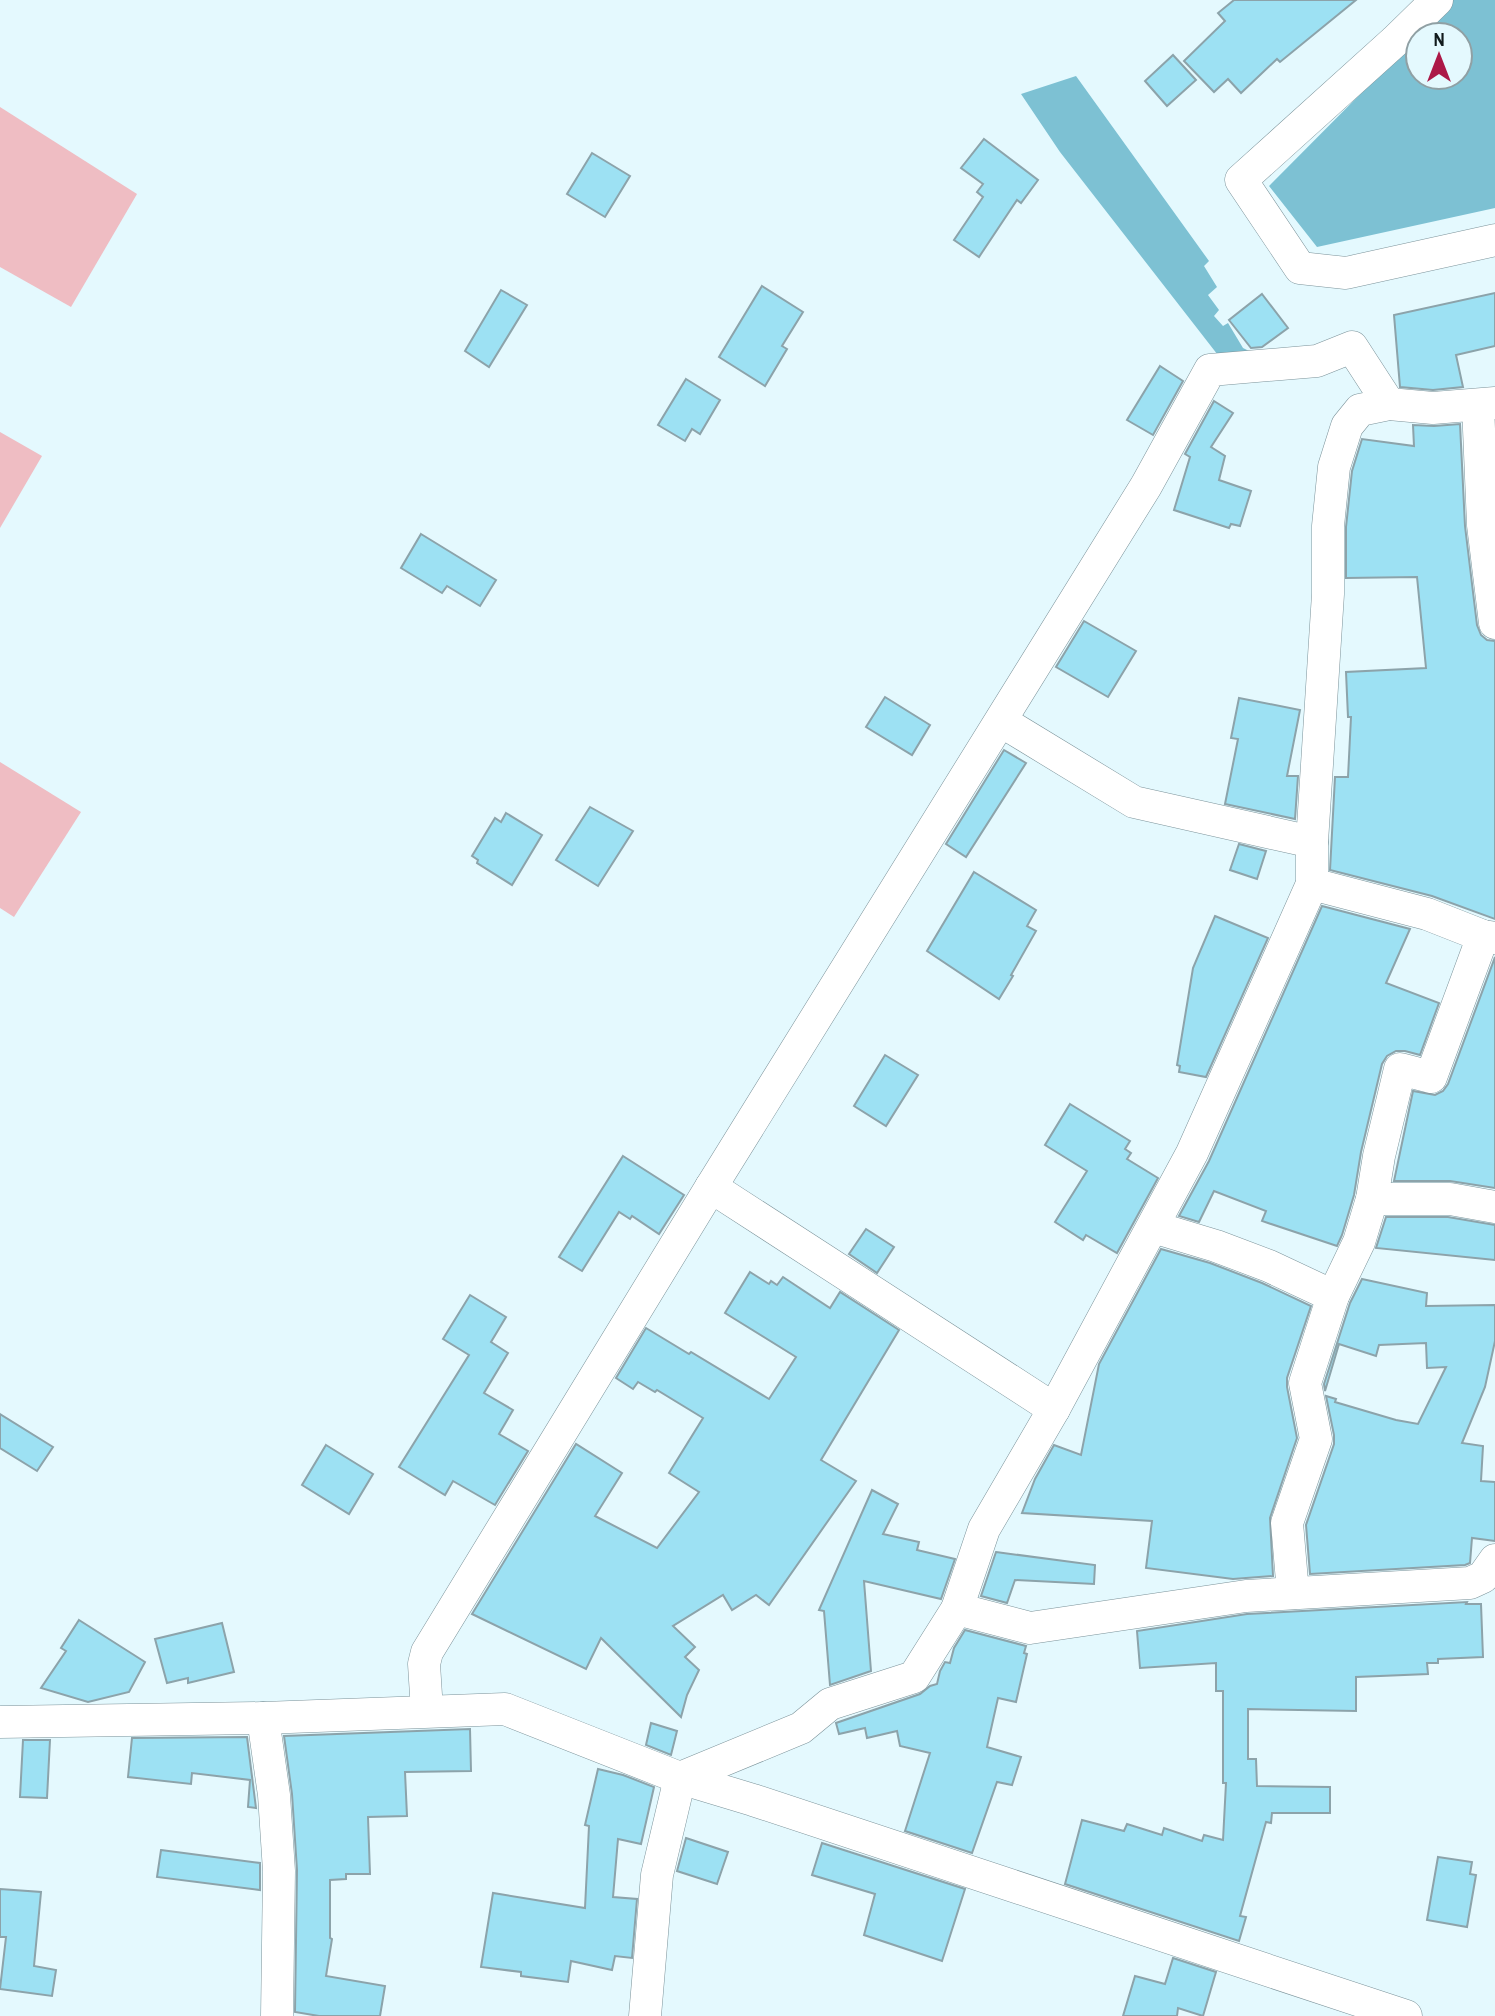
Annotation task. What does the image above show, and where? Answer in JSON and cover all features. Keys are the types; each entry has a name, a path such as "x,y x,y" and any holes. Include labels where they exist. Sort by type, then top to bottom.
{"street":[{"path":"1437,0 1241,180 1300,268 1346,273 1495,240"},
{"path":"427,1711 424,1664 427,1651 1146,486 1210,370 1317,361 1352,347 1389,404"},
{"path":"680,1778 801,1728 830,1704 914,1677 957,1609 984,1530 1054,1409 1192,1153 1312,884 1312,842 1328,594 1328,526 1334,467 1347,426 1360,410 1389,404 1433,408 1487,404 1483,525 1495,623"},
{"path":"1001,721 1134,802 1312,842"},
{"path":"1293,1593 1287,1523 1316,1439 1306,1383 1333,1296 1359,1242 1372,1199 1379,1156 1400,1069 1431,1077 1489,937 1427,914 1312,884"},
{"path":"711,1187 1054,1409"},
{"path":"1372,1199 1450,1199 1495,1207"},
{"path":"1153,1227 1269,1266 1333,1296"},
{"path":"957,1609 1030,1628 1246,1596 1470,1583 1483,1577 1495,1560"},
{"path":"0,1721 263,1718 505,1709 680,1778 1406,2016"},
{"path":"263,1718 274,1795 279,1871 277,2016"},
{"path":"645,2016 657,1875 680,1778"}],"shaded area":[{"path":"0,107 137,194 71,307 0,267"},
{"path":"0,432 42,456 0,528"},
{"path":"0,762 81,812 14,917 0,908"}],"water":[{"path":"1450,0 1495,0 1495,208 1317,247 1269,186 1404,50 1404,91 1474,91 1474,21 1431,21"},
{"path":"1076,76 1209,261 1204,266 1217,287 1208,295 1219,310 1214,316 1223,326 1228,323 1243,348 1251,352 1221,359 1060,152 1021,94"}],"building":[{"path":"1234,0 1356,0 1280,62 1277,59 1241,93 1228,79 1214,92 1184,61 1225,21 1218,13"},
{"path":"1173,55 1196,80 1167,106 1145,81"},
{"path":"984,139 1038,180 1021,203 1017,200 979,257 954,240 983,197 977,192 983,184 961,168"},
{"path":"592,153 630,176 605,217 567,194"},
{"path":"762,286 803,312 782,346 787,349 765,386 719,357"},
{"path":"501,290 527,305 489,367 465,351"},
{"path":"1495,293 1495,346 1456,355 1463,387 1433,390 1400,387 1394,315"},
{"path":"1262,294 1288,328 1262,347 1251,348 1229,320"},
{"path":"1160,366 1183,381 1153,435 1127,420"},
{"path":"686,379 720,400 700,434 692,429 685,441 658,425"},
{"path":"1214,401 1233,413 1211,447 1225,456 1219,480 1251,491 1240,526 1231,524 1229,528 1174,510 1190,457 1185,454"},
{"path":"1460,424 1465,526 1477,625 1481,635 1487,640 1495,641 1495,919 1432,896 1330,870 1335,777 1348,777 1351,717 1348,717 1346,672 1426,668 1417,577 1346,578 1346,527 1352,471 1362,439 1414,446 1413,425"},
{"path":"421,534 496,580 480,606 447,586 442,593 401,568"},
{"path":"1084,621 1136,651 1108,697 1056,667"},
{"path":"885,697 930,725 912,755 866,727"},
{"path":"1239,698 1300,710 1287,776 1298,776 1295,819 1225,804 1238,739 1231,738"},
{"path":"1004,750 1026,763 966,857 946,844"},
{"path":"590,807 633,831 598,886 556,860"},
{"path":"506,813 542,835 512,885 477,863 478,860 472,856 495,818 501,822"},
{"path":"1239,844 1266,851 1257,879 1230,870"},
{"path":"974,872 1036,910 1027,926 1036,931 999,999 927,951"},
{"path":"1322,906 1410,929 1386,983 1439,1003 1420,1055 1396,1051 1387,1056 1382,1064 1361,1152 1354,1195 1337,1246 1262,1221 1266,1211 1214,1191 1199,1222 1179,1216 1209,1161"},
{"path":"1215,916 1268,938 1206,1077 1179,1072 1180,1066 1177,1065 1193,968"},
{"path":"1495,957 1495,1188 1450,1181 1394,1181 1413,1091 1435,1095 1443,1091 1448,1084"},
{"path":"885,1055 918,1075 886,1126 854,1106"},
{"path":"1070,1104 1130,1141 1125,1149 1131,1153 1127,1159 1158,1178 1117,1253 1086,1235 1083,1240 1055,1222 1087,1171 1045,1145"},
{"path":"623,1156 684,1195 659,1234 632,1216 630,1219 619,1212 582,1271 559,1257"},
{"path":"1386,1217 1448,1217 1495,1225 1495,1260 1376,1248"},
{"path":"866,1229 894,1247 877,1273 849,1254"},
{"path":"1161,1249 1210,1263 1311,1306 1287,1378 1297,1438 1270,1518 1273,1576 1233,1579 1146,1568 1152,1521 1022,1513 1035,1479 1054,1445 1081,1455 1099,1364"},
{"path":"750,1272 769,1284 771,1281 777,1285 783,1277 830,1308 840,1292 899,1330 821,1460 856,1481 769,1605 756,1595 732,1610 723,1595 673,1626 695,1647 685,1657 699,1670 687,1695 681,1717 601,1638 586,1669 472,1614 576,1444 622,1473 595,1516 657,1548 699,1492 669,1473 703,1418 657,1390 655,1392 638,1382 633,1389 616,1378 646,1328 769,1399 796,1357 725,1313"},
{"path":"1362,1279 1427,1293 1426,1306 1495,1305 1495,1341 1485,1387 1462,1443 1483,1446 1481,1481 1495,1482 1495,1541 1472,1538 1470,1563 1465,1565 1310,1574 1306,1525 1334,1444 1326,1396 1336,1399 1335,1402 1418,1424 1446,1367 1427,1368 1426,1343 1379,1345 1376,1356 1339,1344 1325,1391 1324,1384 1350,1303"},
{"path":"470,1295 506,1317 491,1342 508,1353 484,1393 513,1410 499,1434 528,1451 495,1505 453,1481 445,1495 399,1467 469,1355 443,1339"},
{"path":"0,1414 53,1447 37,1471 0,1448"},
{"path":"326,1445 373,1474 349,1514 302,1485"},
{"path":"872,1490 898,1504 883,1534 919,1542 917,1550 955,1559 941,1599 864,1581 871,1671 830,1685 824,1611 819,1610"},
{"path":"996,1552 1095,1565 1094,1584 1015,1580 1007,1603 981,1596"},
{"path":"1467,1602 1466,1604 1481,1604 1483,1657 1438,1659 1438,1663 1427,1663 1428,1674 1356,1677 1356,1711 1248,1709 1248,1759 1256,1759 1257,1786 1330,1787 1330,1813 1272,1813 1271,1823 1266,1822 1240,1916 1246,1917 1239,1941 1065,1884 1082,1820 1124,1831 1127,1824 1162,1835 1164,1828 1202,1841 1204,1835 1223,1840 1226,1783 1223,1783 1223,1691 1216,1691 1216,1663 1140,1668 1137,1631 1247,1614"},
{"path":"79,1620 145,1662 129,1692 88,1702 41,1688 66,1651 61,1648"},
{"path":"222,1623 234,1672 188,1683 188,1678 167,1683 155,1639"},
{"path":"965,1630 1026,1646 1024,1653 1027,1654 1016,1702 998,1698 987,1747 1021,1757 1012,1785 997,1782 972,1853 905,1831 930,1753 900,1746 897,1731 867,1738 865,1728 839,1734 836,1723 920,1694 937,1684 940,1671 945,1662 950,1663 954,1648"},
{"path":"651,1723 677,1731 671,1755 646,1745"},
{"path":"470,1729 471,1771 405,1772 407,1816 368,1817 370,1874 346,1874 346,1879 330,1880 332,1939 326,1976 385,1986 380,2016 319,2016 295,2012 297,1870 292,1794 284,1736"},
{"path":"247,1737 256,1808 248,1807 250,1780 192,1773 191,1784 128,1777 132,1738"},
{"path":"23,1740 50,1740 47,1798 20,1797"},
{"path":"598,1769 654,1787 641,1844 618,1839 613,1897 637,1899 632,1958 615,1956 612,1970 571,1961 568,1982 481,1967 493,1893 585,1908 589,1826 585,1825"},
{"path":"686,1838 728,1852 717,1884 677,1871"},
{"path":"822,1843 965,1889 942,1961 864,1935 875,1894 812,1875"},
{"path":"161,1850 260,1863 260,1890 157,1877"},
{"path":"1438,1857 1472,1862 1470,1874 1476,1875 1467,1927 1427,1920"},
{"path":"0,1889 41,1892 34,1966 56,1970 52,1996 0,1989 6,1937 0,1937"},
{"path":"1173,1958 1216,1972 1203,2016 1178,2008 1177,2016 1123,2016 1135,1976 1165,1984"}]}
